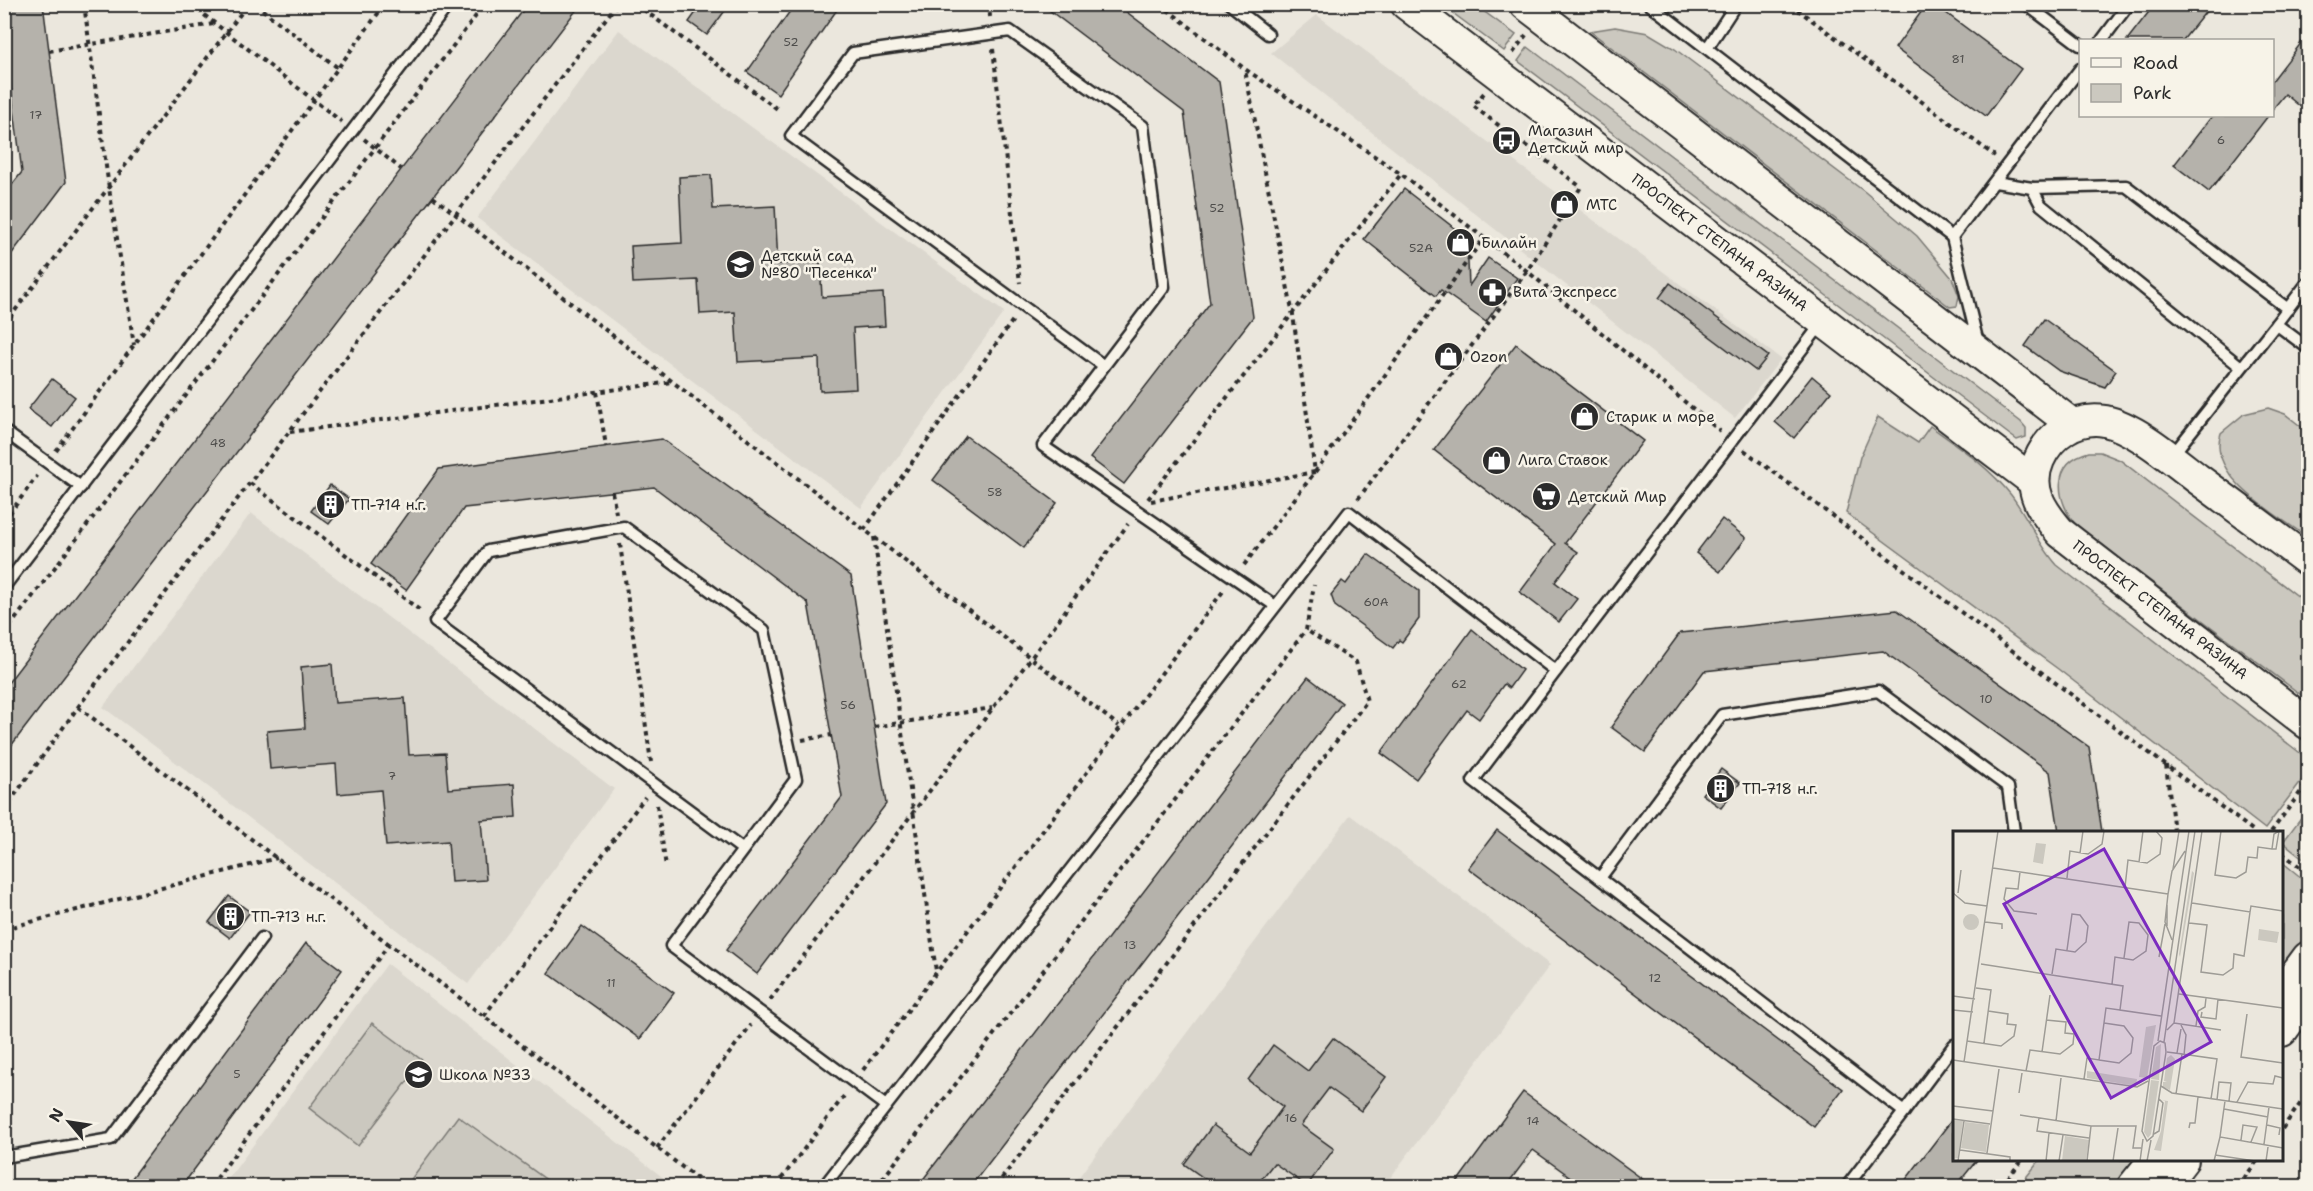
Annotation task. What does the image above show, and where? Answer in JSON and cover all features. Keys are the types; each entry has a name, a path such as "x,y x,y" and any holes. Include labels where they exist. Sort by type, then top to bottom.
{"main road":[{"name":"ПРОСПЕКТ СТЕПАНА РАЗИНА","path":"1407,4 2033,481 2040,509 2061,533 2308,724"},
{"path":"1525,4 2072,424"},
{"path":"2033,481 2039,459 2056,435 2072,424 2087,419 2106,421 2125,428 2170,458 2308,561"},
{"path":"2283,991 2308,957"},
{"path":"2283,1030 2308,995"},
{"path":"2133,1186 2153,1161"},
{"path":"2163,1186 2182,1161"}],"lane":[{"path":"4,587 449,4"},
{"path":"1230,4 1268,34"},
{"path":"1649,4 1708,47 1952,237 1981,355"},
{"path":"1708,47 1736,4"},
{"path":"2026,4 2079,44"},
{"path":"2103,39 2129,4"},
{"path":"1104,366 791,136 853,53 1010,31 1143,126 1164,287 1104,366 1043,446 1274,605"},
{"path":"1952,237 2079,70"},
{"path":"1995,182 2032,188 2126,186 2288,309"},
{"path":"2032,188 2041,205 2241,367"},
{"path":"2170,458 2308,282"},
{"path":"1823,323 1731,440 1473,781 1904,1112"},
{"path":"2276,324 2308,348"},
{"path":"4,431 81,488"},
{"path":"824,1186 1274,605 1349,512 1556,671"},
{"path":"742,849 435,622 488,551 624,527 764,630 795,779 671,945 886,1106"},
{"path":"1600,878 1722,715 1878,691 2008,787 2014,831"},
{"path":"4,1157 111,1139 262,938"},
{"path":"1847,1186 1953,1047"}],"path":[{"path":"84,4 109,188 134,345"},
{"path":"190,4 401,169"},
{"path":"4,325 248,4"},
{"path":"255,4 338,68"},
{"path":"4,521 385,4"},
{"path":"4,634 484,4"},
{"path":"4,810 78,707 617,4"},
{"path":"636,4 780,111"},
{"path":"1160,4 1245,69 1401,174 1527,271 1731,440 2253,831"},
{"path":"1790,4 2008,165"},
{"path":"49,51 215,24"},
{"path":"1245,69 1293,315 1315,472"},
{"path":"1349,512 1527,271 1581,187 1473,106"},
{"path":"657,1148 1031,658 1138,512 1401,174"},
{"path":"433,197 1119,726"},
{"path":"776,1186 1119,726 1315,472 1484,238"},
{"path":"289,433 672,382"},
{"path":"597,392 606,447"},
{"path":"1146,502 1315,472"},
{"path":"250,483 421,610"},
{"path":"612,492 666,867"},
{"path":"874,537 937,972"},
{"path":"877,1186 1306,630 1314,583"},
{"path":"996,1186 1367,701 1356,662 1306,630"},
{"path":"78,707 707,1186"},
{"path":"874,727 993,708"},
{"path":"800,741 831,735"},
{"path":"2166,764 2174,831"},
{"path":"2272,831 2308,782"},
{"path":"484,1016 654,784"},
{"path":"2283,854 2308,873"},
{"path":"4,929 277,858"},
{"path":"211,1186 389,944"},
{"path":"2283,1128 2308,1093"},
{"path":"2002,1186 2021,1161"},
{"path":"2238,1186 2257,1161"}],"shaded area":[{"path":"1317,15 1781,359 1735,418 1271,53"},
{"name":"Детский сад №80 \"Песенка\"","path":"619,30 1004,312 861,508 477,218"},
{"path":"251,513 614,789 468,984 103,707"},
{"path":"1350,815 1550,965 1384,1186 1072,1186"},
{"name":"Школа №33","path":"387,964 674,1186 223,1186"}],"green space":[{"path":"1442,5 1475,5 1516,35 1504,51"},
{"path":"1615,27 1648,33 1675,49 1865,192 1917,236 1952,278 1959,296 1957,306 1950,307 1590,31"},
{"path":"1528,47 2021,422 2026,428 2026,437 2017,440 2010,435 1518,61"},
{"path":"2268,408 2285,414 2308,432 2308,538 2263,506 2234,479 2224,465 2219,449 2221,433 2244,414"},
{"path":"1878,417 1918,443 1930,426 1973,458 2011,495 2057,565 2308,759 2308,772 2265,829 2058,669 1846,513 1860,457"},
{"path":"2089,452 2100,452 2120,460 2308,604 2308,700 2076,525 2064,505 2060,483 2062,473 2068,464 2076,457"},
{"path":"2308,808 2308,862 2283,842"},
{"path":"2283,863 2308,883 2308,933 2283,967"},
{"path":"372,1023 423,1061 358,1146 309,1108"},
{"path":"458,1116 555,1186 406,1186"},
{"path":"2039,1161 2134,1161 2114,1186 2019,1186"}],"building":[{"path":"4,4 43,4 66,182 4,264 4,195 22,172 4,32"},
{"path":"528,4 581,4 4,755 4,688"},
{"path":"702,4 730,4 707,35 689,22"},
{"path":"795,4 841,4 778,94 747,72"},
{"path":"1041,4 1116,4 1219,82 1253,317 1124,484 1090,458 1210,303 1184,112"},
{"path":"1927,4 1934,4 2021,69 1986,116 1895,48"},
{"path":"2155,4 2212,4 2184,39 2128,39"},
{"path":"2308,34 2308,113 2285,94 2274,108 2274,78"},
{"path":"2211,117 2267,117 2209,192 2174,165"},
{"path":"711,175 713,209 775,206 778,264 820,262 822,297 883,293 885,326 853,328 856,389 820,391 819,358 738,362 735,312 700,314 698,280 633,283 631,246 682,243 679,177"},
{"path":"1404,189 1467,238 1469,286 1488,258 1517,278 1486,322 1441,290 1436,296 1364,239"},
{"path":"1670,283 1768,356 1756,371 1659,298"},
{"path":"2044,319 2116,371 2105,387 2059,371 2025,346"},
{"name":"Детский Мир","path":"1516,344 1643,441 1565,543 1578,552 1555,582 1577,599 1559,622 1520,592 1556,544 1434,450"},
{"path":"1812,376 1831,392 1794,438 1775,422"},
{"path":"52,379 75,397 52,427 28,409"},
{"path":"966,436 1057,503 1024,548 933,480"},
{"path":"662,439 851,576 886,804 757,974 726,950 842,797 808,603 654,487 464,508 406,590 371,564 439,469"},
{"name":"ТП-714 н.г.","path":"330,485 349,499 329,524 311,511"},
{"path":"1722,519 1746,538 1720,572 1696,553"},
{"path":"1368,554 1419,591 1419,619 1402,642 1399,640 1393,648 1335,606 1331,595 1342,581 1346,584"},
{"path":"1897,610 2089,747 2102,831 2059,831 2050,772 1883,651 1704,671 1645,752 1611,727 1680,633"},
{"path":"1472,629 1522,670 1509,688 1504,684 1479,719 1467,710 1416,779 1381,753"},
{"path":"332,664 335,703 405,698 409,755 445,753 448,789 514,784 516,817 481,820 486,880 451,882 448,841 386,846 381,790 338,794 336,764 270,769 267,731 305,728 301,667"},
{"path":"1308,677 1342,703 971,1186 918,1186"},
{"name":"ТП-718 н.г.","path":"1721,769 1740,783 1721,808 1702,794"},
{"path":"1497,830 1843,1089 1814,1127 1468,868"},
{"name":"ТП-713 н.г.","path":"229,896 250,912 230,938 209,922"},
{"path":"582,926 674,993 640,1039 548,973"},
{"path":"306,943 342,970 182,1186 126,1186"},
{"path":"1333,1038 1386,1077 1361,1111 1329,1088 1301,1125 1334,1149 1307,1186 1274,1163 1256,1186 1215,1186 1184,1164 1213,1125 1250,1152 1283,1107 1248,1080 1273,1045 1308,1071"},
{"path":"1523,1092 1652,1186 1583,1186 1533,1150 1506,1186 1454,1186"},
{"path":"1953,1118 1953,1161 1976,1161 1956,1186 1901,1186"}],"place":[{"name":"Магазин Детский мир","path":"1507,140"},
{"name":"МТС","path":"1565,205"},
{"name":"Билайн","path":"1460,243"},
{"name":"Детский сад №80 \"Песенка\"","path":"740,265"},
{"name":"Вита Экспресс","path":"1492,292"},
{"name":"Ozon","path":"1449,357"},
{"name":"Старик и море","path":"1585,417"},
{"name":"Лига Ставок","path":"1497,460"},
{"name":"Детский Мир","path":"1547,497"},
{"name":"ТП-714 н.г.","path":"330,505"},
{"name":"ТП-718 н.г.","path":"1721,789"},
{"name":"ТП-713 н.г.","path":"230,917"},
{"name":"Школа №33","path":"418,1075"}]}
